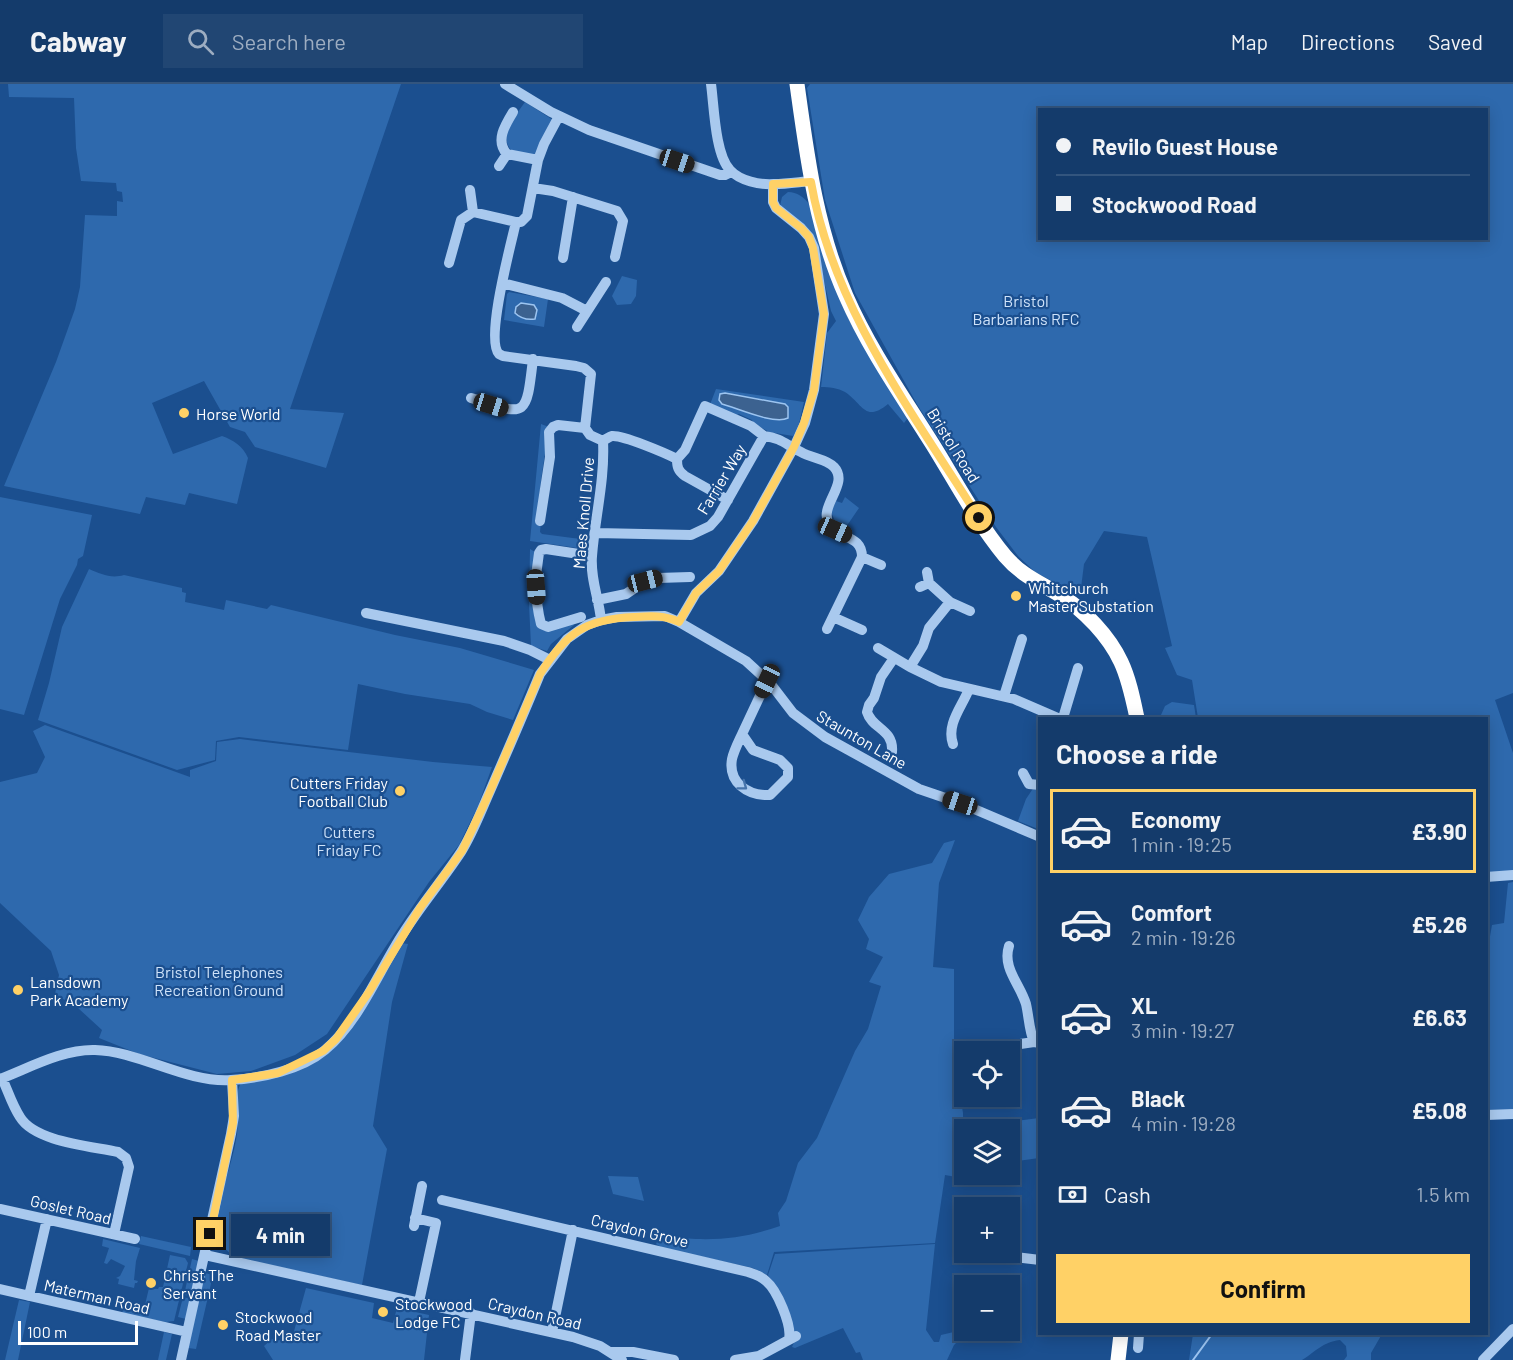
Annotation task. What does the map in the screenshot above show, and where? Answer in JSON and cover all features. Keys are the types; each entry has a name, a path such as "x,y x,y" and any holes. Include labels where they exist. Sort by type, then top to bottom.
{"highway":[{"name":"Bristol Road","path":"797,84 811,182 831,257 846,296 871,345 992,538 1012,564 1031,580 1060,595 1085,615 1116,653 1127,677 1137,717"},
{"path":"1118,1360 1121,1335"}],"street":[{"path":"505,84 559,116 608,138 720,175 731,172"},
{"path":"711,84 720,148 731,172 741,178 773,184 811,182"},
{"path":"513,112 502,132 502,147 507,154 538,160"},
{"path":"449,263 460,220 473,212 516,222 521,222 527,216 538,160 559,116"},
{"path":"500,166 507,154"},
{"path":"679,622 696,593 719,571 753,521 794,447 812,400 818,371 824,314 813,248 809,237 801,228 776,208 773,202 773,184"},
{"path":"533,188 573,197 617,211 621,215 622,227 615,257"},
{"path":"470,190 473,212"},
{"path":"563,258 573,197"},
{"path":"516,222 497,312 496,351 503,356 584,368 592,376 585,428 558,425 549,432 550,457 540,521"},
{"path":"577,327 606,282"},
{"path":"502,283 562,298 586,311"},
{"path":"471,398 512,411 520,409 528,399 533,359"},
{"path":"677,459 685,450 707,402 751,426 764,436"},
{"name":"Maes Knoll Drive","path":"585,428 590,435 603,441 603,470 592,556 592,583 601,620"},
{"path":"603,441 611,436 623,438 677,459"},
{"name":"Farrier Way","path":"596,533 691,535 710,526 728,500 764,436 778,438 800,452 829,463 835,468 838,482 827,511 827,519 829,525 835,530 855,540 860,547 862,557"},
{"path":"677,459 680,472 728,500"},
{"path":"581,617 548,627 542,624 538,613 536,587 539,553 546,549 592,556"},
{"path":"827,629 862,557 881,565"},
{"path":"597,600 626,594 645,581 690,577"},
{"path":"925,580 950,602 970,611"},
{"path":"910,667 923,646 929,628 950,602"},
{"path":"366,613 504,641 550,660"},
{"name":"Staunton Lane","path":"1,1079 82,1050 112,1052 214,1080 232,1080 278,1073 323,1051 336,1039 369,992 420,908 462,851 540,674 561,645 573,634 601,620 664,616 679,622 746,661 803,722 844,747 919,789 960,803 1038,836"},
{"path":"833,617 862,630"},
{"path":"1009,697 1022,639"},
{"path":"878,648 941,682 1009,697 1031,712 1054,717"},
{"path":"857,714 867,708 874,698 881,677 894,658"},
{"path":"1063,717 1075,669"},
{"path":"742,734 753,750 780,760 788,768 788,777 770,795 760,795 743,788 733,777 732,760 742,734 767,681"},
{"path":"949,738 969,689"},
{"path":"867,708 867,715 870,719 896,745"},
{"path":"1023,773 1031,786"},
{"path":"1488,877 1513,875"},
{"path":"1009,946 1003,959 1026,1004 1037,1042 1020,1044"},
{"path":"1,1079 20,1118 37,1132 118,1152 126,1158 129,1167 114,1234"},
{"path":"181,1360 233,1123 232,1080"},
{"path":"1488,1115 1513,1114"},
{"path":"419,1302 436,1223 415,1222 422,1186"},
{"name":"Craydon Grove","path":"442,1200 758,1276 767,1281 775,1292 792,1338 758,1358"},
{"name":"Goslet Road","path":"0,1209 135,1239"},
{"path":"30,1296 47,1219"},
{"path":"552,1332 573,1230"},
{"name":"Craydon Road","path":"205,1255 552,1332 587,1341 622,1360"},
{"path":"1020,1258 1038,1260"},
{"name":"Materman Road","path":"0,1289 187,1332"},
{"path":"465,1360 471,1313"},
{"path":"1483,1360 1513,1329"},
{"path":"1138,1348 1139,1335"},
{"name":"Craydon Road","path":"610,1352 633,1352 674,1360"},
{"path":"735,1360 758,1358"}],"green space":[{"path":"8,84 401,84 290,409 344,413 326,468 255,447 245,432 230,427 204,381 152,403 173,454 222,436 243,450 248,458 237,504 189,493 185,505 146,497 140,514 4,486 56,362 75,309 80,287 85,215 117,216 117,201 123,202 122,192 117,191 116,183 81,181 76,148 74,98 9,97"},
{"name":"Bristol Barbarians RFC","path":"810,84 1513,84 1513,693 1495,700 1513,753 1513,871 1488,873 1488,717 1198,717 1192,680 1177,675 1165,648 1172,646 1147,537 1104,531 1084,564 1080,596 1035,572 1018,556 996,527 918,406 855,293 825,200 807,88"},
{"path":"525,102 553,120 535,155 513,152 506,139 512,120"},
{"path":"788,192 800,195 809,204 839,298 852,326 908,412 904,423 888,404 874,412 869,412 845,392 821,387 827,333 836,321 831,311 815,242 780,206 782,197"},
{"path":"622,276 637,280 636,296 631,304 617,305 612,296"},
{"path":"509,292 548,299 544,327 504,320"},
{"path":"716,389 804,402 798,428 793,436 769,432 739,414 735,416 709,407"},
{"path":"541,424 549,427 537,521 541,522 540,532 588,540 584,549 530,541"},
{"path":"0,497 92,515 83,556 78,559 60,599 24,715 0,709"},
{"path":"845,497 859,508 846,527 835,521 831,512 836,501 842,503"},
{"path":"530,549 535,552 539,626 573,623 574,625 551,644 547,651 531,646"},
{"path":"89,569 106,575 124,575 182,588 182,592 186,593 185,602 224,610 226,600 267,609 271,605 460,648 534,670 513,720 470,704 358,684 348,750 239,737 216,741 215,760 177,770 38,720 62,627"},
{"path":"1172,702 1194,705 1196,717 1155,717 1161,715 1165,706"},
{"path":"45,725 190,777 190,770 216,761 217,742 240,739 492,767 478,806 459,845 429,882 327,1034 295,1055 251,1071 217,1074 139,1054 99,1038 102,1030 78,1008 55,994 59,975 51,951 0,903 0,782 37,773 45,757 33,731"},
{"path":"1034,787 1038,788 1038,829 1018,821 1026,799"},
{"path":"955,840 939,883 933,967 954,969 954,1107 962,1107 963,1119 954,1119 954,1177 945,1175 935,1243 774,1252 767,1275 753,1268 663,1248 656,1244 659,1238 665,1237 729,1238 780,1226 778,1213 786,1201 798,1163 817,1138 855,1051 868,1029 881,986 869,982 883,957 866,949 869,939 858,920 869,897 889,874 932,863 944,843"},
{"path":"1513,882 1513,1111 1488,1112 1488,947 1492,925 1504,923 1508,883"},
{"path":"401,943 408,944 392,1002 373,1126 387,1149 362,1285 234,1257 217,1241 215,1235 218,1210 237,1134 237,1101 241,1083 292,1072 308,1066 337,1045 362,1013"},
{"path":"1038,1118 1038,1158 1020,1161 1020,1120"},
{"path":"608,1176 638,1177 644,1201 613,1194"},
{"path":"141,1236 191,1247 190,1256 139,1244"},
{"path":"103,1239 140,1248 134,1280 138,1281 134,1288 118,1284 119,1279 116,1278 120,1276 125,1266 111,1259 107,1264 104,1263 109,1248 102,1246"},
{"path":"935,1244 926,1330 934,1342 939,1342 941,1335 954,1332 954,1341 958,1341 947,1360 863,1360 860,1352 856,1353 843,1328 795,1348 792,1347 795,1340 777,1291 768,1275 775,1254"},
{"path":"170,1255 185,1258 188,1263 174,1321 166,1322 122,1314 124,1305 144,1309 149,1288 163,1287"},
{"path":"192,1259 199,1261 191,1296 184,1295"},
{"path":"205,1273 213,1275 196,1349 188,1348"},
{"path":"306,1288 374,1303 372,1318 393,1323 397,1308 429,1315 424,1360 273,1360 264,1346 272,1339 291,1342"},
{"path":"183,1297 191,1299 186,1319 178,1317"},
{"path":"19,1300 30,1302 18,1360 5,1360"},
{"path":"164,1332 172,1334 166,1360 158,1360"},
{"path":"1193,1335 1381,1335 1371,1353 1371,1360 1344,1360 1347,1356 1346,1346 1340,1340 1324,1345 1302,1360 1189,1360"}],"shaded area":[{"path":"521,303 534,305 537,310 535,319 524,318 515,313 516,307"},
{"path":"720,394 785,404 788,407 788,418 782,420 765,418 722,404 719,400"}],"waterway":[{"path":"1193,1360 1211,1335"}],"place":[{"name":"Horse World","path":"184,413"},
{"name":"Whitchurch Master Substation","path":"1016,596"},
{"name":"Cutters Friday Football Club","path":"400,791"},
{"name":"Lansdown Park Academy","path":"18,990"},
{"name":"Christ The Servant","path":"151,1283"},
{"name":"Stockwood Lodge FC","path":"383,1312"},
{"name":"Stockwood Road Master","path":"223,1325"}],"route":[{"path":"210,1234 234,1116 232,1080 278,1073 323,1051 336,1039 369,992 396,944 420,908 462,851 480,815 540,674 548,661 573,634 601,620 617,617 664,616 679,622 696,593 719,571 753,521 794,447 812,400 818,371 824,314 821,288 809,237 776,208 773,202 773,184 811,182 831,257 853,311 891,379 979,518"}],"park label":[{"name":"Cutters Friday FC","path":"349,840"},
{"name":"Bristol Telephones Recreation Ground","path":"219,980"}]}
